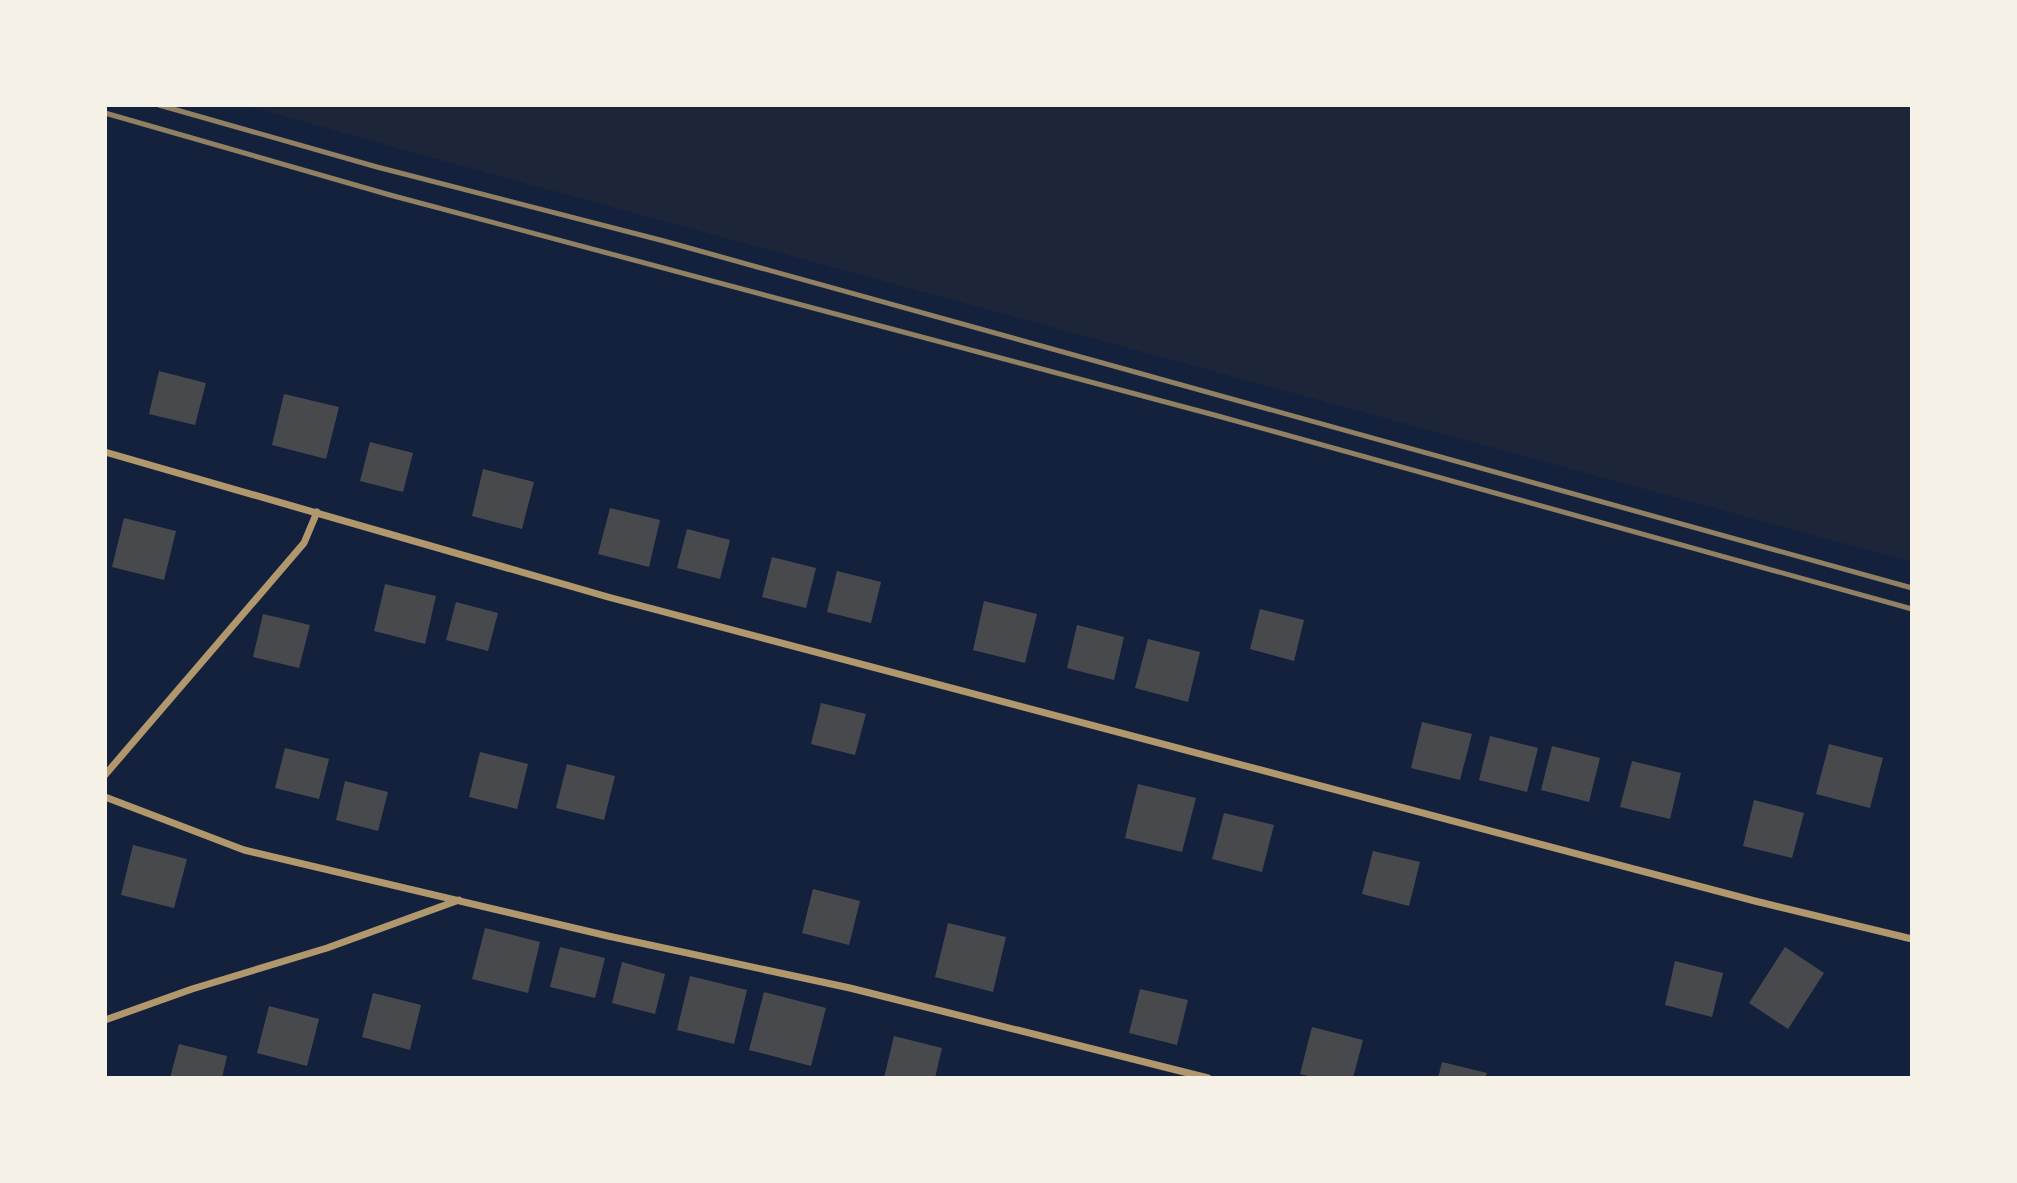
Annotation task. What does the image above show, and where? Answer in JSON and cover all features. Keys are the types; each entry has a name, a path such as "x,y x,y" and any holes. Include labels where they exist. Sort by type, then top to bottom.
{"street":[{"path":"105,452 608,597 1755,901 1912,939"},
{"path":"105,775 304,544 317,512"},
{"path":"105,797 244,850 608,936 850,988 1208,1078"},
{"path":"105,1020 192,989 327,948 460,900"}],"shaded area":[{"path":"244,105 1912,105 1912,562 433,158"}],"building":[{"path":"159,371 206,383 195,425 149,414"},
{"path":"284,394 339,407 326,459 272,445"},
{"path":"370,442 413,453 403,492 360,481"},
{"path":"483,469 534,482 522,529 472,516"},
{"path":"610,508 660,520 649,567 598,554"},
{"path":"124,518 176,531 164,580 112,567"},
{"path":"687,529 730,540 720,579 677,568"},
{"path":"772,557 816,568 806,608 762,597"},
{"path":"837,571 881,582 871,623 827,612"},
{"path":"385,584 436,596 425,644 374,631"},
{"path":"984,601 1037,614 1025,663 973,650"},
{"path":"456,602 498,613 488,651 446,640"},
{"path":"1260,609 1304,620 1294,661 1250,649"},
{"path":"263,614 310,625 299,668 253,657"},
{"path":"1077,625 1124,637 1114,680 1067,668"},
{"path":"1148,639 1200,652 1188,702 1135,688"},
{"path":"821,703 866,714 855,755 811,744"},
{"path":"1422,722 1472,734 1460,780 1411,768"},
{"path":"1490,736 1538,748 1527,792 1479,780"},
{"path":"1829,744 1883,758 1870,808 1816,794"},
{"path":"1552,746 1600,758 1589,802 1541,790"},
{"path":"285,748 329,759 319,799 275,788"},
{"path":"480,752 528,764 517,809 469,797"},
{"path":"1632,761 1681,773 1670,819 1620,807"},
{"path":"567,764 615,776 604,820 556,808"},
{"path":"345,781 388,792 378,831 336,820"},
{"path":"1138,784 1196,798 1182,852 1125,838"},
{"path":"1754,800 1804,813 1792,858 1743,846"},
{"path":"1224,813 1274,825 1262,872 1212,859"},
{"path":"133,845 187,859 174,908 121,895"},
{"path":"1373,851 1420,862 1409,906 1362,894"},
{"path":"813,889 860,901 849,945 802,933"},
{"path":"948,923 1006,937 993,992 935,977"},
{"path":"485,928 540,942 528,993 472,979"},
{"path":"560,947 605,958 595,998 550,987"},
{"path":"1785,947 1824,973 1788,1029 1749,1003"},
{"path":"1675,961 1723,973 1712,1017 1665,1005"},
{"path":"622,962 665,974 655,1014 612,1003"},
{"path":"690,976 747,990 734,1044 677,1030"},
{"path":"1140,989 1188,1000 1177,1045 1129,1033"},
{"path":"764,992 826,1008 811,1066 749,1050"},
{"path":"373,993 421,1005 410,1050 362,1037"},
{"path":"269,1006 319,1019 307,1066 257,1053"},
{"path":"1312,1027 1363,1040 1353,1078 1316,1078 1300,1074"},
{"path":"894,1036 942,1048 935,1078 884,1078"},
{"path":"179,1044 227,1056 222,1078 170,1078"},
{"path":"1442,1062 1487,1073 1485,1078 1438,1078"}],"railway":[{"path":"159,105 377,167 664,241 1912,588"},
{"path":"105,113 390,195 1218,416 1912,609"}]}
